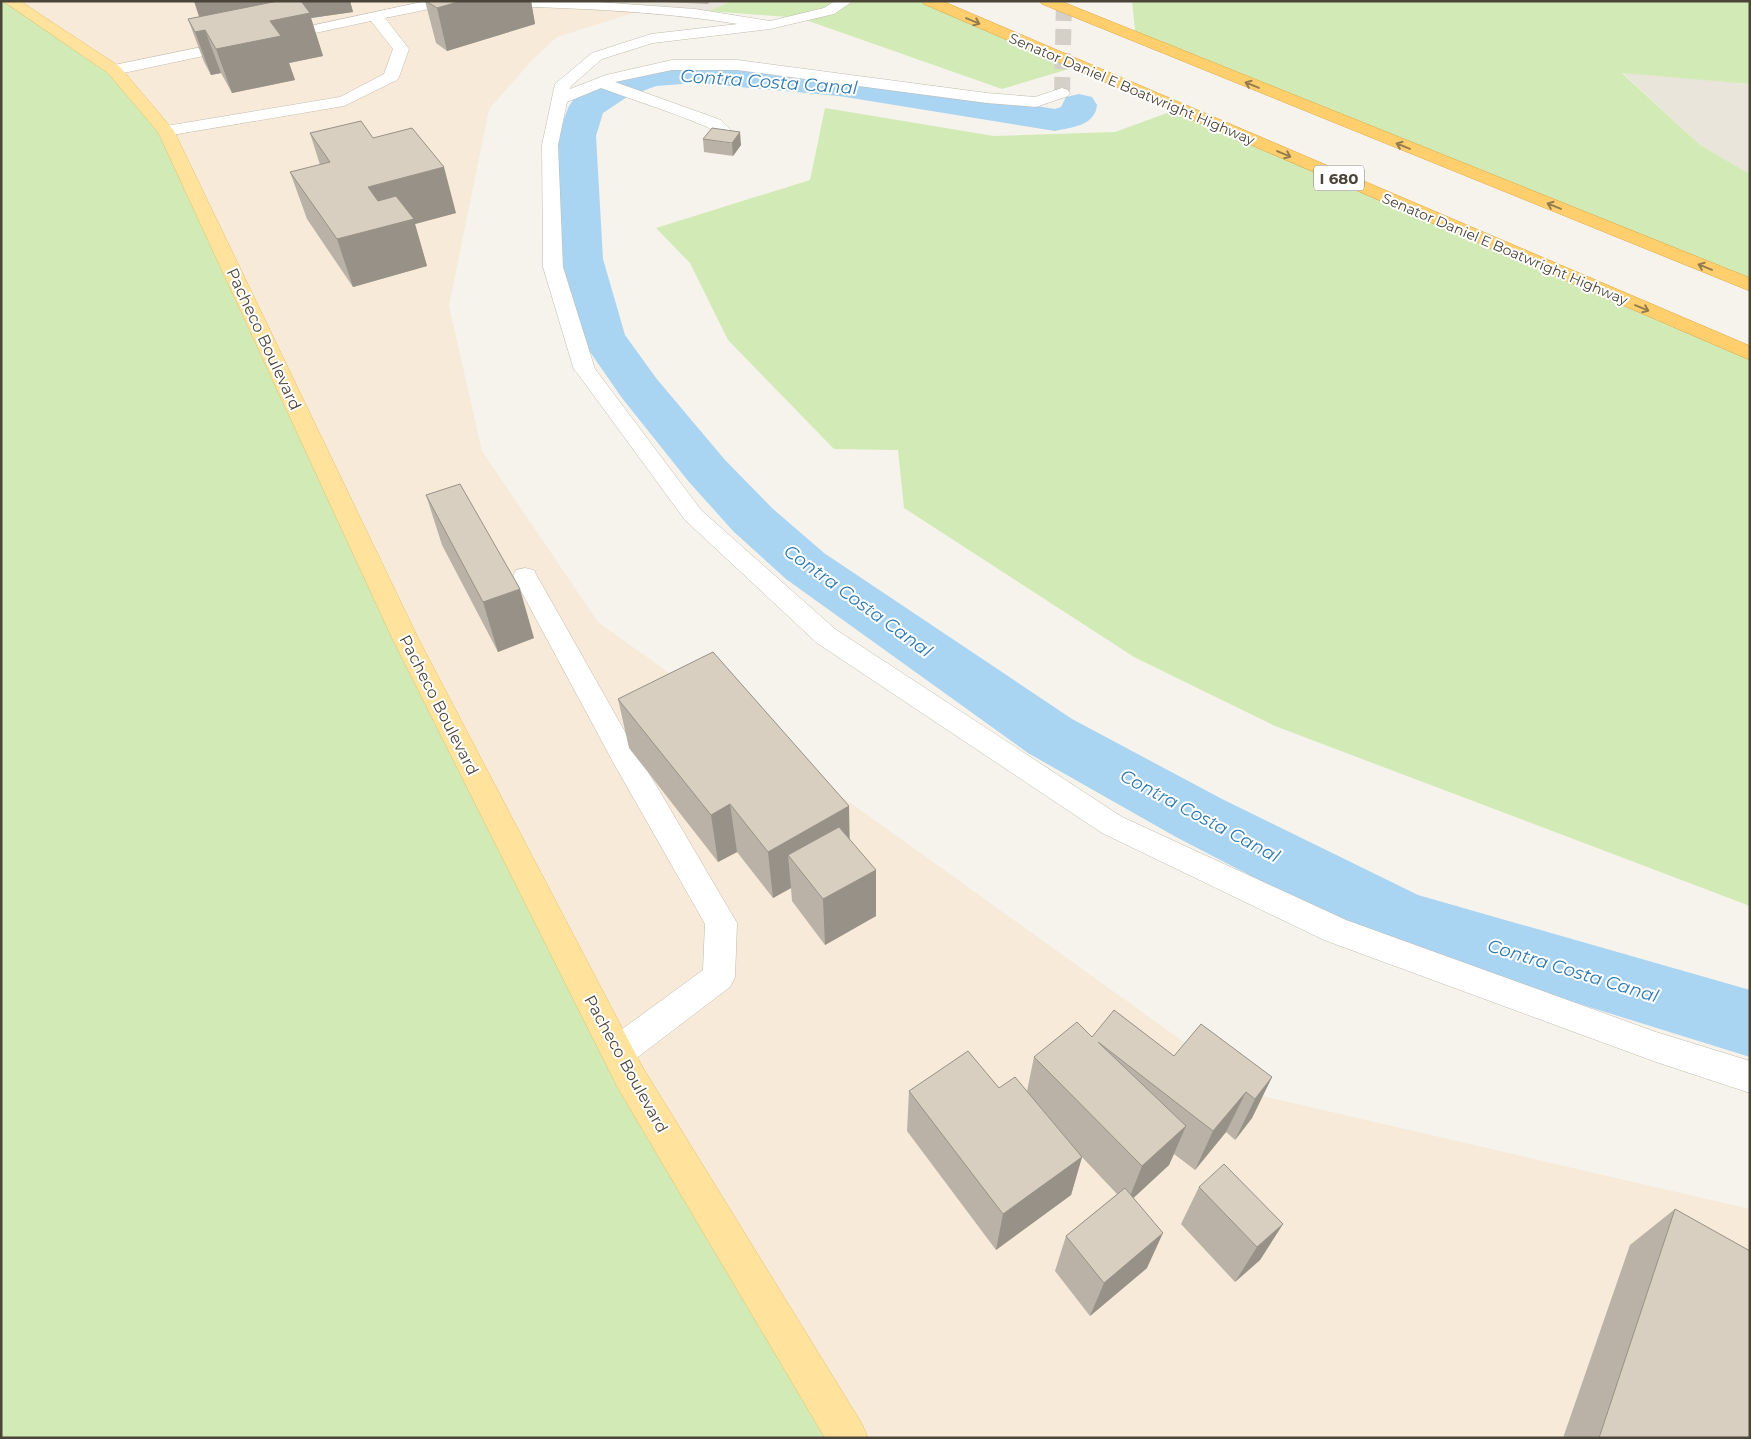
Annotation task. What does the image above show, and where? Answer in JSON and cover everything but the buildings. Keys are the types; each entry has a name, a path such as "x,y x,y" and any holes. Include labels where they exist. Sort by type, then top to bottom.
{"highway":[{"name":"Senator Daniel E Boatwright Highway","path":"929,1 1750,354"},
{"path":"1047,1 1750,285"}],"main road":[{"name":"Pacheco Boulevard","path":"10,1 114,70 166,131 406,640 632,1079 848,1438"}],"lane":[{"path":"268,39 449,1"},
{"path":"477,1 546,3 695,14 770,25"},
{"path":"846,1 829,11 770,25 650,39 597,56 563,84 550,146 553,267 585,370 693,515 826,636 1112,825 1335,930 1656,1047 1750,1077"},
{"path":"166,131 344,101 390,77 401,49 375,16"},
{"path":"114,70 248,43"},
{"path":"560,99 612,78 672,65 737,65 987,98 1036,102 1062,94"},
{"path":"602,83 715,124 730,137"},
{"path":"526,576 623,754 721,923 719,978 618,1052"}],"shaded area":[{"path":"10,1 565,1 649,8 557,37 533,59 489,109 449,306 482,451 598,622 1258,1095 1750,1209 1750,1438 848,1438"},
{"path":"565,1 732,1 709,11"},
{"path":"1622,72 1750,84 1750,174 1700,145"}],"green space":[{"path":"1,1 10,1 114,70 166,131 406,640 833,1438 1,1438"},
{"path":"732,1 929,1 1079,66 1002,89 800,18 709,11"},
{"path":"1132,1 1750,1 1750,84 1622,73 1700,145 1750,174 1750,285 1136,39"},
{"path":"825,108 994,136 1115,132 1178,109 1750,354 1750,906 1275,726 1134,657 904,508 898,450 834,449 728,340 690,263 656,228 810,180"}],"waterway":[{"name":"Contra Costa Canal","path":"1079,105 1078,112 1069,117 1055,120 839,85 696,73 652,76 614,89 586,108 577,136 582,259 602,336 639,388 707,471 753,520 805,566 1050,736 1199,818 1402,920 1750,1024"}],"tunnel":[{"path":"1062,93 1064,1"}]}
